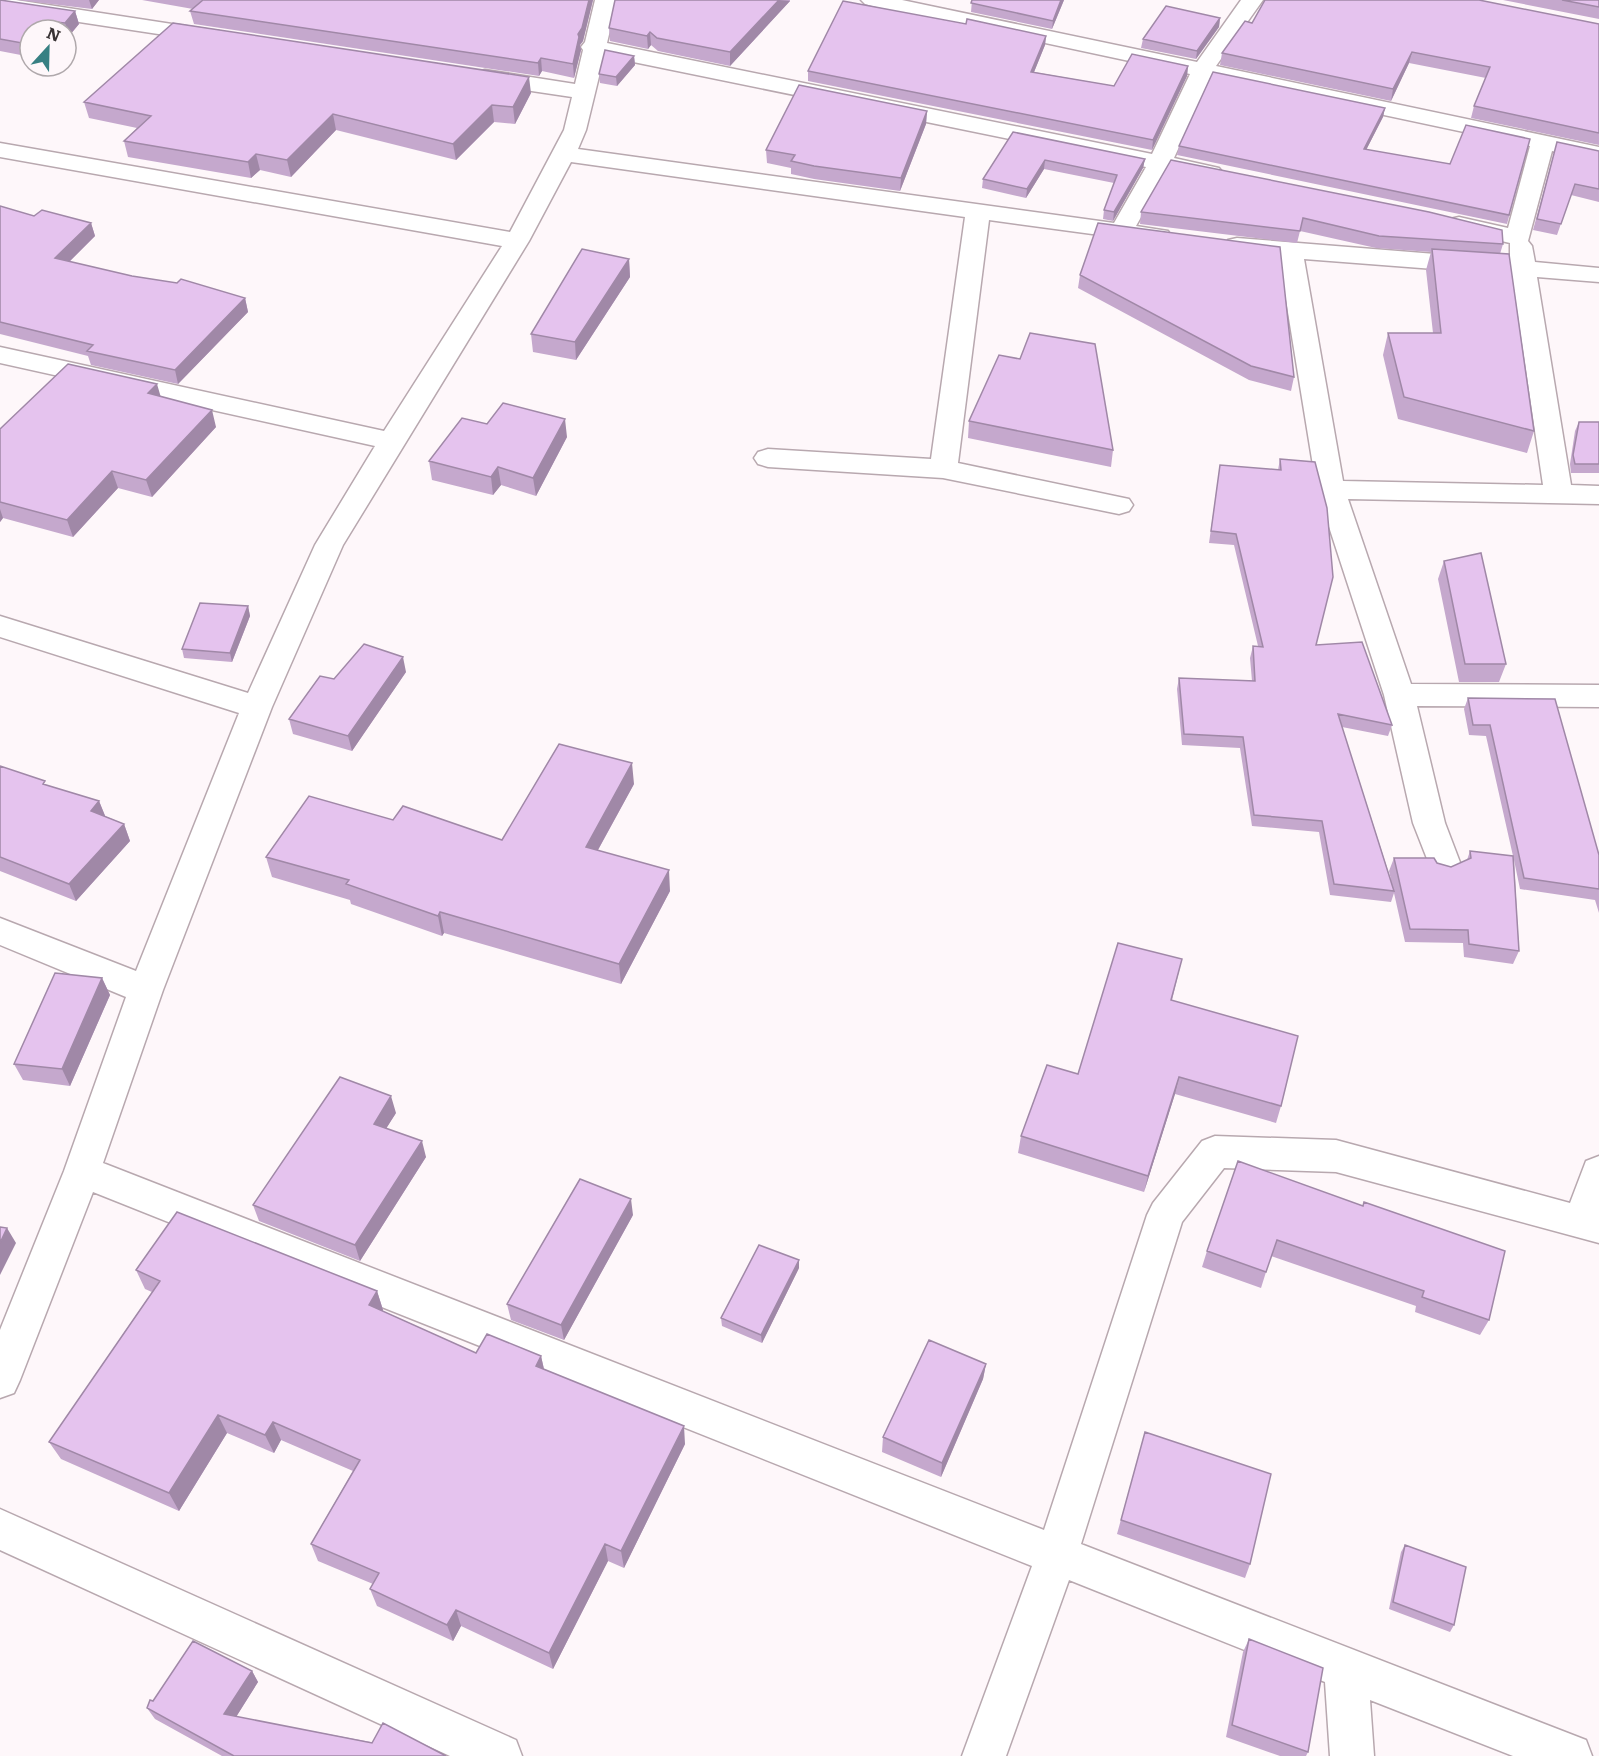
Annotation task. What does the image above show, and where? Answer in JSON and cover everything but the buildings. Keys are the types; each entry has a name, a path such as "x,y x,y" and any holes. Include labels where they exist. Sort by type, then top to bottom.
{"street":[{"path":"0,1380 82,1171 146,990 257,707 329,546 391,441 517,241 564,154 575,130 592,47 606,0"},
{"path":"872,0 1599,154"},
{"path":"1121,231 1161,163 1203,69 1252,0"},
{"path":"0,4 234,39"},
{"path":"592,47 1230,177"},
{"path":"467,74 584,92"},
{"path":"1542,143 1518,238 1558,494"},
{"path":"0,150 517,241"},
{"path":"564,154 978,213 1178,238"},
{"path":"943,469 978,213"},
{"path":"1437,218 1518,238"},
{"path":"1211,242 1290,252 1524,267 1599,275"},
{"path":"1290,252 1332,490 1399,695 1429,823 1445,865"},
{"path":"0,354 391,441"},
{"path":"768,458 943,469 1119,505"},
{"path":"1332,490 1599,495"},
{"path":"0,627 257,707"},
{"path":"1399,695 1599,696"},
{"path":"0,931 146,990"},
{"path":"984,1756 1057,1554 1166,1215 1215,1152 1336,1156 1590,1225 1599,1172"},
{"path":"82,1171 1569,1756"},
{"path":"0,1529 500,1756"},
{"path":"1346,1669 1352,1756"}]}
